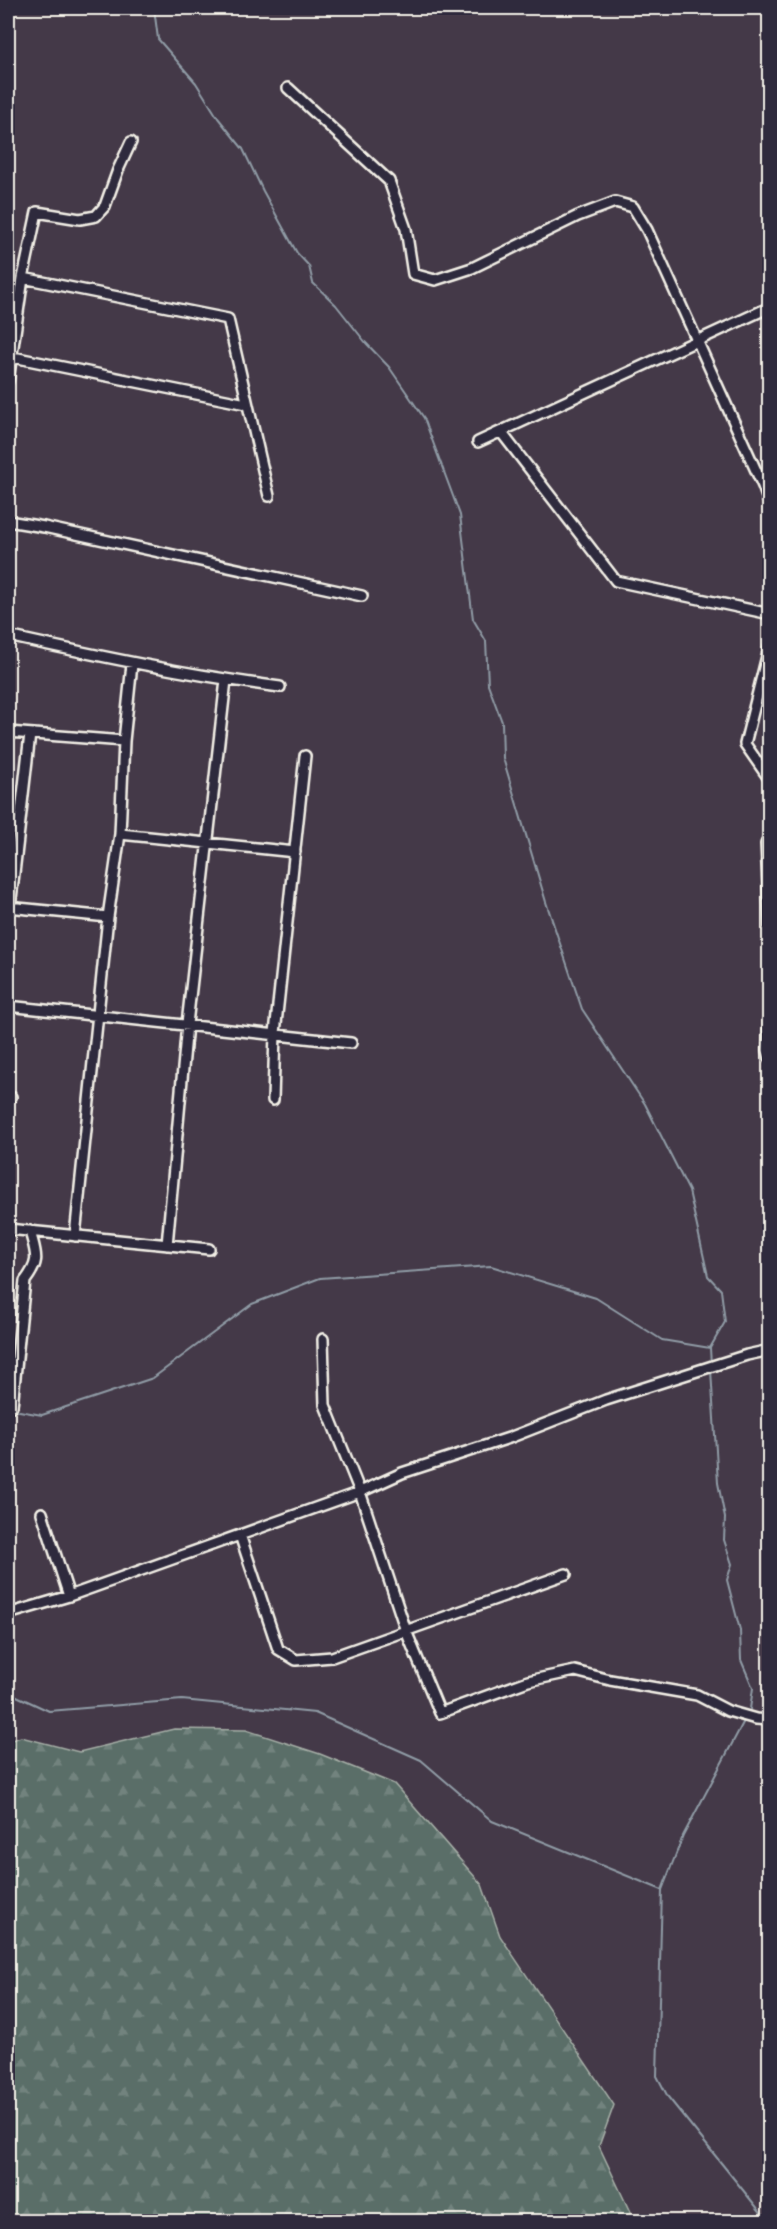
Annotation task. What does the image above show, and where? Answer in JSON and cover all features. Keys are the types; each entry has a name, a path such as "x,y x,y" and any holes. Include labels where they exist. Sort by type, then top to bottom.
{"street":[{"path":"288,88 389,181 406,229 413,274 435,280 472,268 578,216 615,202 633,207 647,230 770,506"},
{"path":"8,381 23,278 37,212 80,219 96,216 105,206 117,170 131,142"},
{"path":"23,278 228,319 268,496"},
{"path":"478,442 770,307"},
{"path":"10,357 246,404"},
{"path":"501,432 616,581 770,614"},
{"path":"8,521 362,596"},
{"path":"8,636 132,663 280,687"},
{"path":"770,644 745,744 770,780"},
{"path":"75,1236 108,917 120,834 124,741 132,663"},
{"path":"166,1245 187,1024 226,680"},
{"path":"8,732 124,741"},
{"path":"30,734 9,907 108,917"},
{"path":"273,1100 275,1034 305,756"},
{"path":"120,834 295,852"},
{"path":"770,835 766,844 770,927"},
{"path":"770,1001 768,1050 770,1059"},
{"path":"8,1006 351,1043"},
{"path":"8,1229 209,1249"},
{"path":"12,1406 25,1281 34,1268 36,1257 30,1232"},
{"path":"323,1340 325,1405 360,1492 406,1631 440,1713 528,1681 575,1671 610,1680 698,1695 728,1711 756,1719 770,1720"},
{"path":"8,1614 69,1596 240,1535 360,1492 402,1473 509,1438 606,1400 747,1355 770,1350"},
{"path":"42,1513 69,1596"},
{"path":"240,1535 278,1649 296,1660 332,1657 566,1574"}],"green space":[{"path":"174,1729 246,1730 320,1754 394,1784 482,1885 500,1936 614,2105 599,2146 630,2212 629,2221 8,2221 8,1741 21,1737 79,1752"}],"waterway":[{"path":"154,8 158,39 196,83 218,118 243,149 297,253 309,266 313,283 336,305 366,343 389,367 424,418 460,515 473,619 486,641 488,684 502,722 503,758 546,902 582,1009 645,1104 689,1191 708,1276 721,1290 725,1322 710,1348 711,1365"},
{"path":"8,1409 42,1415 153,1378 252,1304 320,1278 491,1266 596,1298 662,1340 710,1348"},
{"path":"711,1370 718,1483 725,1518 724,1540 732,1564 727,1580 740,1630 741,1660 753,1688 750,1709"},
{"path":"8,1692 49,1711 182,1700 315,1713 421,1760 492,1821 662,1890"},
{"path":"744,1721 683,1836 662,1890 657,2076 668,2097 763,2215 763,2222"}]}
